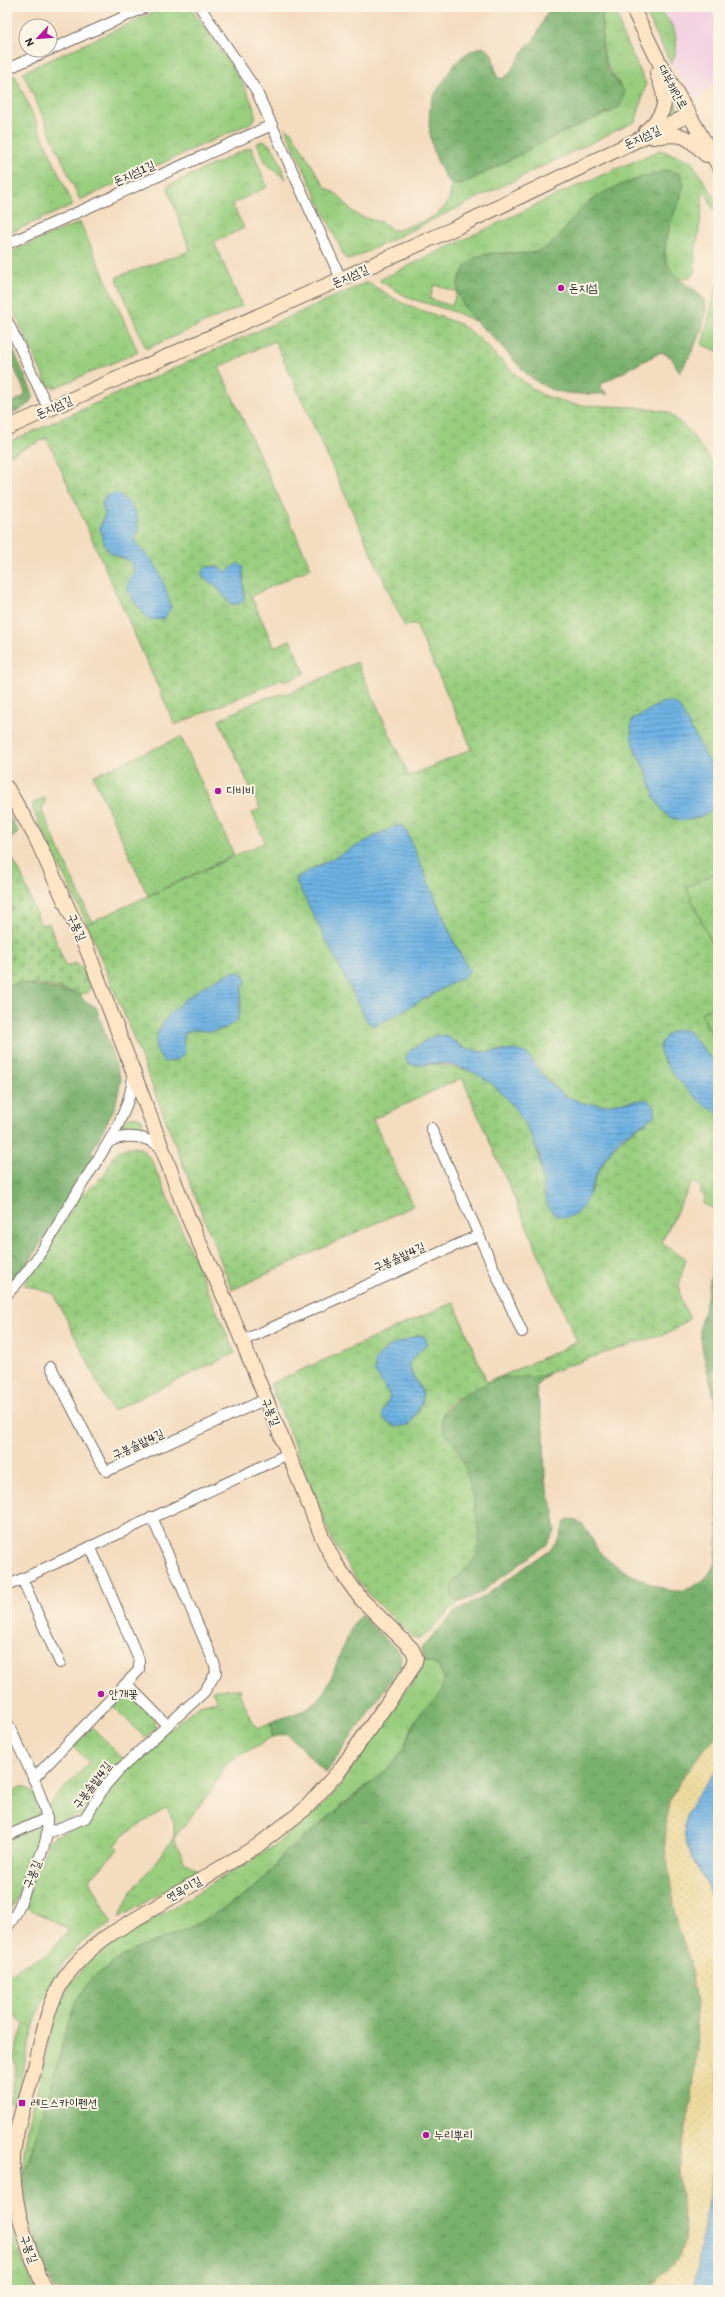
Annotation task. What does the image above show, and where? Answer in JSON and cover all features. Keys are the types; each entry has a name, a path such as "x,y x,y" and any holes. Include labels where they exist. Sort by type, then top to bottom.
{"street":[{"path":"7,69 146,7"},
{"path":"200,7 250,80 272,125 341,279"},
{"path":"631,7 635,26 663,88 665,100 658,120 639,138"},
{"name":"대부해안로","path":"631,7 651,48 718,165"},
{"name":"돈지섬길","path":"7,428 455,228 688,115"},
{"name":"돈지섬1길","path":"7,244 272,125"},
{"path":"639,138 674,133 684,136 692,141 718,169"},
{"path":"7,320 49,410"},
{"name":"구봉길","path":"7,788 35,836 82,939 134,1072 188,1217 242,1341 323,1540 335,1563 361,1599 414,1653"},
{"path":"7,1294 38,1258 108,1142 130,1096 134,1072"},
{"path":"431,1128 522,1332"},
{"path":"108,1142 123,1137 138,1137 150,1140 162,1148"},
{"name":"구봉솔밭4길","path":"242,1341 479,1235"},
{"name":"구봉솔밭4길","path":"51,1367 101,1464 108,1471 266,1399"},
{"path":"7,1586 288,1454"},
{"name":"구봉솔밭4길","path":"47,1833 85,1818 105,1786 119,1770 201,1695 214,1677 216,1670 152,1517"},
{"path":"33,1779 139,1670 139,1660 90,1546"},
{"path":"22,1579 60,1662"},
{"name":"연목이길","path":"13,2160 20,2124 48,2014 58,1991 70,1972 88,1952 110,1935 257,1846 305,1809 340,1770 413,1667 416,1658 414,1653"},
{"path":"127,1684 167,1725"},
{"name":"구봉길","path":"7,1722 33,1779 47,1818 47,1833 19,1906 7,1927"},
{"path":"7,1836 47,1818"},
{"name":"구봉길","path":"7,2136 13,2160 14,2184 19,2219 45,2290"}],"shaded area":[{"path":"643,7 718,7 718,80 696,99 662,49"}],"green space":[{"path":"166,7 190,7 240,80 249,96 254,110 255,119 249,124 80,200 23,72 54,58 58,58 58,56"},
{"path":"550,7 602,7 602,46 607,69 625,92 620,107 553,137 473,179 463,183 451,184 440,167 432,146 429,113 434,96 459,59 468,52 479,48 485,47 492,54 497,77 502,79 509,74 526,47 535,38"},
{"path":"602,7 616,7 623,36 646,83 636,121 350,260 345,258 285,128 291,131 325,187 338,195 353,212 362,217 382,222 393,230 399,230 418,223 442,210 450,195 451,184 463,183 473,179 576,126 612,112 620,84 612,74 604,56 602,39"},
{"path":"643,7 653,9 661,13 668,19 673,27 676,36 676,46 675,55 671,64"},
{"path":"15,75 73,205 7,234 7,78"},
{"path":"667,89 680,113 662,122"},
{"path":"263,141 268,143 275,151 286,179 267,165 257,143"},
{"path":"251,147 267,187 232,204 244,228 214,242 242,306 146,349 116,277 190,251 167,186"},
{"path":"660,150 691,161 718,203 717,211 713,209 706,193 702,195 702,210 695,254 695,270 690,277 684,279 673,276 665,256 666,240 675,210 682,195 586,205 564,231 545,248 531,253 505,252 463,305 475,321 455,312 409,298 380,281 381,279 563,192","holes":["434,285 457,292 452,306 430,299"]},
{"path":"666,170 680,173 684,184 669,227 665,245 667,264 677,277 702,296 706,309 702,328 689,358 680,373 671,357 661,352 601,384 602,389 608,394 578,394 555,391 539,383 517,364 467,311 458,293 458,281 463,271 474,259 482,255 492,253 522,254 539,251 559,236 586,204 604,192 624,183"},
{"path":"80,222 138,352 54,388 47,384 7,296 7,254"},
{"path":"367,282 402,303 460,324 475,335 525,383 542,395 576,405 636,407 668,412 688,430 718,469 718,775 705,756 661,703 633,720 635,751 650,780 654,796 706,814 718,808 718,872 686,887 718,957 718,1005 701,1013 718,1047 718,1066 687,1030 663,1061 699,1100 718,1113 718,1210 703,1204 705,1197 701,1193 701,1187 692,1182 661,1243 686,1259 679,1289 682,1302 690,1318 671,1332 592,1357 538,1377 500,1377 577,1342 462,1078 373,1119 413,1206 232,1290 130,1029 87,924 265,842 252,813 260,809 219,720 261,699 292,692 357,662 409,776 472,749 415,623 405,627 275,341 219,367 311,568 251,596 274,647 290,640 305,673 290,680 280,680 175,725 47,438 7,456 7,443","holes":["117,493 139,531 134,537 139,550 151,559 138,608 129,587 129,583 134,572 131,561 110,553 100,527 105,514 102,504 106,496","216,566 226,572 243,567 244,599 238,604 231,604 216,586","401,825 406,830 454,942 466,964 467,975 377,1025 371,1025 367,1020 297,883 297,877","233,972 246,981 241,990 241,1010 233,1021 222,1030 189,1031 184,1033 182,1040 171,1013 193,995 216,980","455,1041 464,1048 484,1052 502,1050 538,1070 565,1096 583,1103 604,1105 640,1100 646,1123 626,1136 610,1152 599,1172 590,1194 544,1195 543,1177 534,1142 517,1109 505,1095 492,1083 472,1071 440,1065 414,1066"]},
{"path":"718,282 718,351 702,345"},
{"path":"7,342 10,343 33,394 27,405 7,415 7,405 23,397 25,392 7,351"},
{"path":"181,737 234,855 148,896 93,776"},
{"path":"46,797 42,811 92,922 87,924 33,810 33,803"},
{"path":"7,811 18,831 17,834 7,841"},
{"path":"7,849 21,874 41,925 49,923 66,967 75,963 83,969 90,988 88,993 81,994 54,987 26,983 7,985"},
{"path":"718,872 718,957 686,887"},
{"path":"20,983 81,994 82,999 96,1007 121,1080 115,1107 91,1153 95,1155 29,1262 7,1289 7,985"},
{"path":"718,1005 718,1047 701,1013"},
{"path":"133,1116 141,1118 146,1130 145,1134 122,1133 121,1128 123,1123"},
{"path":"129,1147 141,1148 151,1159 235,1353 112,1411 54,1294 24,1285 79,1198 105,1174 114,1155 118,1151"},
{"path":"718,1244 718,1424 715,1400 703,1352 700,1329"},
{"path":"454,1302 487,1383 462,1395 451,1403 446,1408 441,1420 443,1430 459,1452 465,1467 477,1520 479,1544 474,1559 460,1574 453,1585 452,1598 459,1602 428,1633 418,1639 412,1636 373,1599 358,1581 333,1542 270,1384","holes":["419,1335 427,1343 409,1362 412,1373 423,1394 422,1402 419,1410 409,1425 396,1427 386,1421 382,1414 390,1396 375,1372 388,1347"]},
{"path":"550,1373 541,1380 536,1389 544,1430 545,1480 554,1512 555,1532 546,1545 483,1591 471,1598 459,1602 452,1598 451,1591 454,1583 461,1575 458,1450 444,1431 442,1424 443,1417 448,1409 464,1394 493,1379 514,1375 538,1375"},
{"path":"718,1424 718,1515 715,1454"},
{"path":"570,1519 585,1527 599,1551 623,1570 646,1582 667,1590 680,1591 695,1586 708,1575 715,1562 718,1532 718,1734 698,1757 671,1798 678,1927 690,1960 696,2004 697,2049 692,2098 678,2171 686,2234 680,2257 658,2279 651,2290 54,2290 29,2224 23,2177 56,2072 65,2032 75,2003 91,1979 135,1949 179,1933 203,1921 245,1895 260,1883 287,1851 387,1770 405,1746 416,1719 437,1697 442,1685 444,1677 437,1665 424,1660 421,1648 455,1612 482,1598 552,1548 560,1537 565,1521"},
{"path":"361,1615 398,1651 401,1656 400,1667 326,1773 287,1734 272,1737 271,1722 303,1710 313,1704 321,1696 332,1675 347,1637"},
{"path":"424,1660 437,1665 444,1677 443,1689 437,1699 423,1710 415,1720 401,1754 387,1770 342,1805 321,1826 287,1851 260,1883 245,1895 203,1921 179,1933 135,1949 91,1979 65,2032 56,2072 23,2177 26,2137 50,2037 60,2004 75,1977 91,1960 110,1945 271,1848 319,1809 330,1798 360,1758 421,1669"},
{"path":"241,1689 239,1693 255,1726 258,1728 271,1722 272,1737 227,1763 211,1791 174,1838 174,1822 167,1808 124,1834 115,1846 118,1849 89,1880 111,1922 86,1940 73,1952 49,1987 34,2024 16,2104 10,2102 17,2066 15,2062 15,2052 24,2025 7,2008 7,1977 21,1966 46,1955 68,1932 67,1928 24,1906 48,1842 55,1836 89,1822 107,1792 125,1771 161,1736 199,1705 217,1701 212,1690"},
{"path":"124,1695 131,1695 155,1720 156,1728 145,1738 113,1706"},
{"path":"92,1727 123,1759 103,1780 83,1814 59,1823 52,1820 47,1805 89,1763 73,1746"},
{"path":"24,1786 34,1792 40,1810 43,1828 38,1849 7,1919 7,1793"},
{"path":"174,1838 184,1861 198,1870 119,1918 130,1894"},
{"path":"7,2217 10,2219 17,2246 35,2290 15,2290 7,2281"}],"sand":[{"path":"718,1734 718,1770 711,1777 687,1847 707,1884 718,1920 718,2136 694,2290 651,2290 658,2279 680,2257 686,2234 678,2171 692,2098 697,2049 696,2004 690,1960 678,1927 665,1846 667,1819 671,1798 698,1757"}],"water":[{"path":"117,493 127,501 133,509 137,518 139,531 134,537 136,542 155,564 163,582 171,607 164,619 149,620 144,614 128,591 128,584 134,572 131,561 110,553 104,544 100,527 105,514 102,504 106,496"},
{"path":"238,563 243,567 244,600 238,604 231,604 216,586 202,577 202,572 207,567 216,566 226,572"},
{"path":"671,702 678,705 718,775 718,808 700,817 691,819 675,819 661,808 634,747 631,734 632,720 661,703"},
{"path":"401,825 406,830 454,942 469,970 467,975 377,1025 371,1025 367,1021 297,883 297,877 395,826"},
{"path":"233,972 242,972 246,981 242,991 237,1021 217,1030 187,1031 184,1033 183,1039 184,1054 177,1060 164,1062 156,1049 157,1035 164,1021 191,995 206,985"},
{"path":"675,1030 687,1030 718,1066 718,1113 702,1103 692,1094 666,1064 660,1045 667,1035"},
{"path":"435,1035 446,1036 464,1048 484,1052 516,1050 527,1054 549,1082 565,1096 583,1103 604,1105 648,1100 655,1107 655,1115 618,1141 600,1168 587,1198 579,1211 566,1217 558,1216 552,1212 545,1198 537,1149 528,1130 512,1104 492,1084 481,1076 468,1070 438,1063 419,1065 408,1064 406,1057 410,1050"},
{"path":"419,1335 425,1337 427,1343 409,1363 411,1373 423,1394 422,1403 409,1425 396,1427 386,1421 382,1414 390,1396 375,1372 375,1360 388,1347"},
{"path":"718,1770 718,1920 707,1884 687,1846 685,1825 687,1814 697,1795"},
{"path":"718,2136 718,2290 694,2290"}],"place":[{"name":"돈지섬","path":"561,288"},
{"name":"디비비","path":"218,791"},
{"name":"안개꽃","path":"101,1694"},
{"name":"레드스카이펜션","path":"22,2103"},
{"name":"누리뿌리","path":"426,2135"}]}
